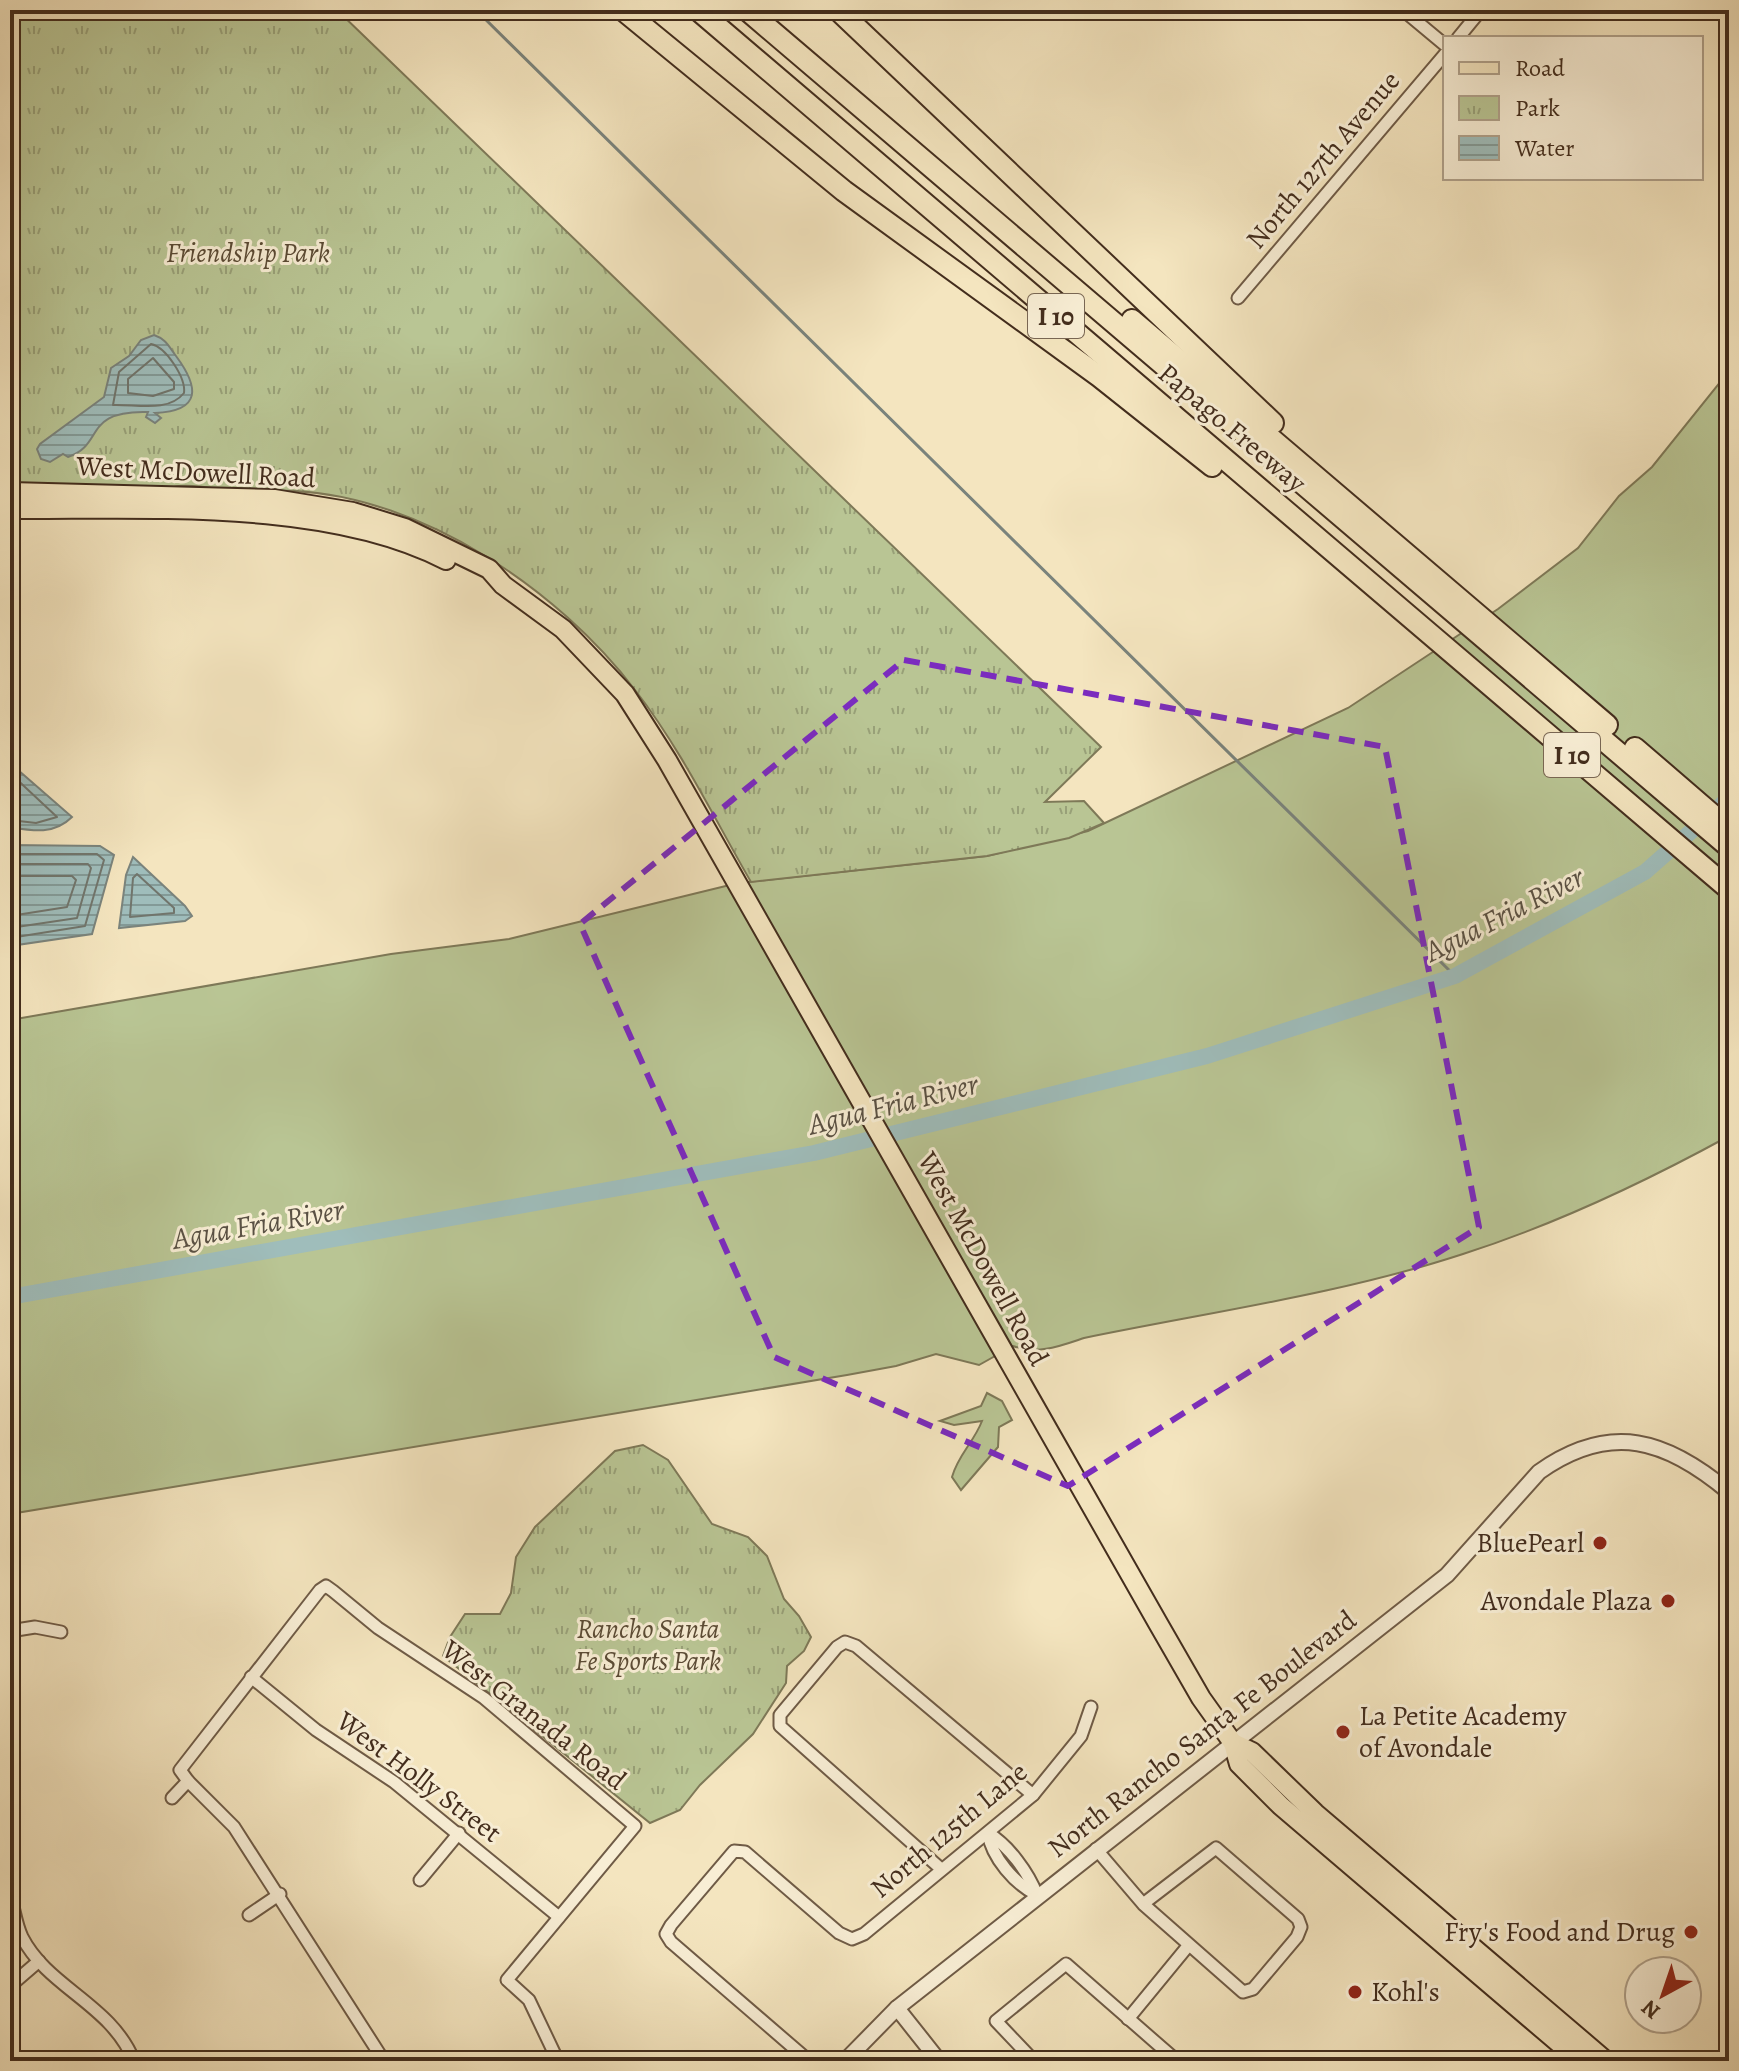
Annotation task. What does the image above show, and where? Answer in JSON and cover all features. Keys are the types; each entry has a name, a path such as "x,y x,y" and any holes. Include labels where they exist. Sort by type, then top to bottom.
{"highway":[{"path":"623,10 844,191 1100,377 1264,509 1308,530"},
{"name":"Papago Freeway","path":"698,10 1729,889"},
{"path":"747,10 1443,595 1729,847"},
{"name":"Papago Freeway","path":"768,10 1328,486 1443,595 1729,829"},
{"path":"838,10 995,156 1145,305 1299,446 1328,486"}],"main road":[{"name":"West McDowell Road","path":"10,492 274,499 362,514 419,534 489,569 503,585 563,629 625,694 738,883 1197,1691 1233,1743 1252,1752 1496,1978 1580,2061"},
{"name":"West McDowell Road","path":"10,509 297,517 386,536 503,585"},
{"name":"West McDowell Road","path":"1496,1978 1606,2061"}],"street":[{"path":"1403,10 1443,43"},
{"path":"1460,36 1481,10"},
{"name":"North 127th Avenue","path":"1238,298 1443,56"},
{"name":"North Rancho Santa Fe Boulevard","path":"845,2061 897,2008 1447,1575 1539,1472 1557,1459 1586,1447 1618,1441 1661,1448 1695,1464 1729,1492"},
{"name":"West Granada Road","path":"251,1677 326,1586 378,1628 484,1698 635,1826 559,1917"},
{"path":"10,1631 35,1627 61,1632"},
{"path":"940,1868 780,1726 780,1715 845,1642 856,1646 1033,1795"},
{"path":"251,1677 180,1770 234,1827 280,1894 384,2061"},
{"name":"West Holly Street","path":"251,1677 316,1730 394,1782 559,1917"},
{"name":"North 125th Lane","path":"809,2061 666,1934 734,1851 745,1852 839,1933 852,1939 864,1934 940,1868 1033,1795 1081,1736 1091,1707"},
{"path":"172,1798 188,1781"},
{"path":"420,1880 459,1833"},
{"path":"988,1833 990,1847 1009,1872 1022,1888 1037,1895"},
{"path":"1096,1849 1143,1904 1243,1992 1253,1989 1297,1937 1301,1927 1298,1919 1216,1848 1143,1904"},
{"path":"249,1915 280,1894"},
{"path":"10,1895 22,1937 39,1961 116,2027 134,2061"},
{"path":"558,2061 529,2000 507,1980 559,1917"},
{"path":"1128,2019 1188,1946"},
{"path":"10,1986 39,1961"},
{"path":"1034,2061 996,2021 1066,1964 1177,2061"},
{"path":"897,2008 939,2061"}],"highlighted area":[{"path":"904,660 1385,747 1479,1227 1068,1486 774,1357 580,924"}],"green space":[{"name":"Friendship Park","path":"337,10 1101,747 1045,802 1084,801 1104,823 1069,838 987,856 751,882 667,736 604,653 568,618 527,585 484,555 438,530 391,511 342,497 294,491 239,492 202,486 155,491 10,485 10,11"},
{"path":"1729,371 1729,1136 1632,1186 1532,1230 1417,1268 1323,1291 1084,1338 1049,1348 1031,1350 1013,1346 979,1365 936,1354 896,1366 847,1375 10,1514 10,1020 391,954 509,939 738,883 987,856 1088,831 1348,708 1498,609 1578,548 1619,496 1652,467"},
{"path":"987,1393 1002,1401 1012,1420 999,1427 998,1447 961,1490 952,1477 982,1421 954,1425 940,1421 981,1406"},
{"name":"Rancho Santa Fe Sports Park","path":"643,1445 668,1460 712,1524 748,1537 767,1556 784,1599 811,1637 804,1651 787,1666 786,1683 753,1734 700,1785 680,1810 650,1823 443,1656 450,1637 465,1614 500,1614 511,1593 516,1557 535,1527 615,1451"}],"water":[{"path":"154,335 167,344 184,367 192,387 188,402 181,408 155,413 161,418 155,423 146,417 148,412 113,416 103,422 79,452 68,457 63,454 50,462 41,459 37,449 40,444 104,397 111,368 129,356 141,340"},
{"path":"10,763 72,817 51,829 10,827"},
{"path":"10,845 100,846 114,855 92,934 10,946"},
{"path":"133,857 192,916 185,921 119,928 126,875"}],"waterway":[{"path":"476,10 1455,976"},
{"name":"Agua Fria River","path":"10,1297 814,1153 1207,1056 1455,976 1645,872 1729,798"}],"place":[{"name":"BluePearl","path":"1600,1543"},
{"name":"Avondale Plaza","path":"1668,1601"},
{"name":"La Petite Academy of Avondale","path":"1343,1732"},
{"name":"Fry's Food and Drug","path":"1691,1932"},
{"name":"Kohl's","path":"1355,1992"}]}
